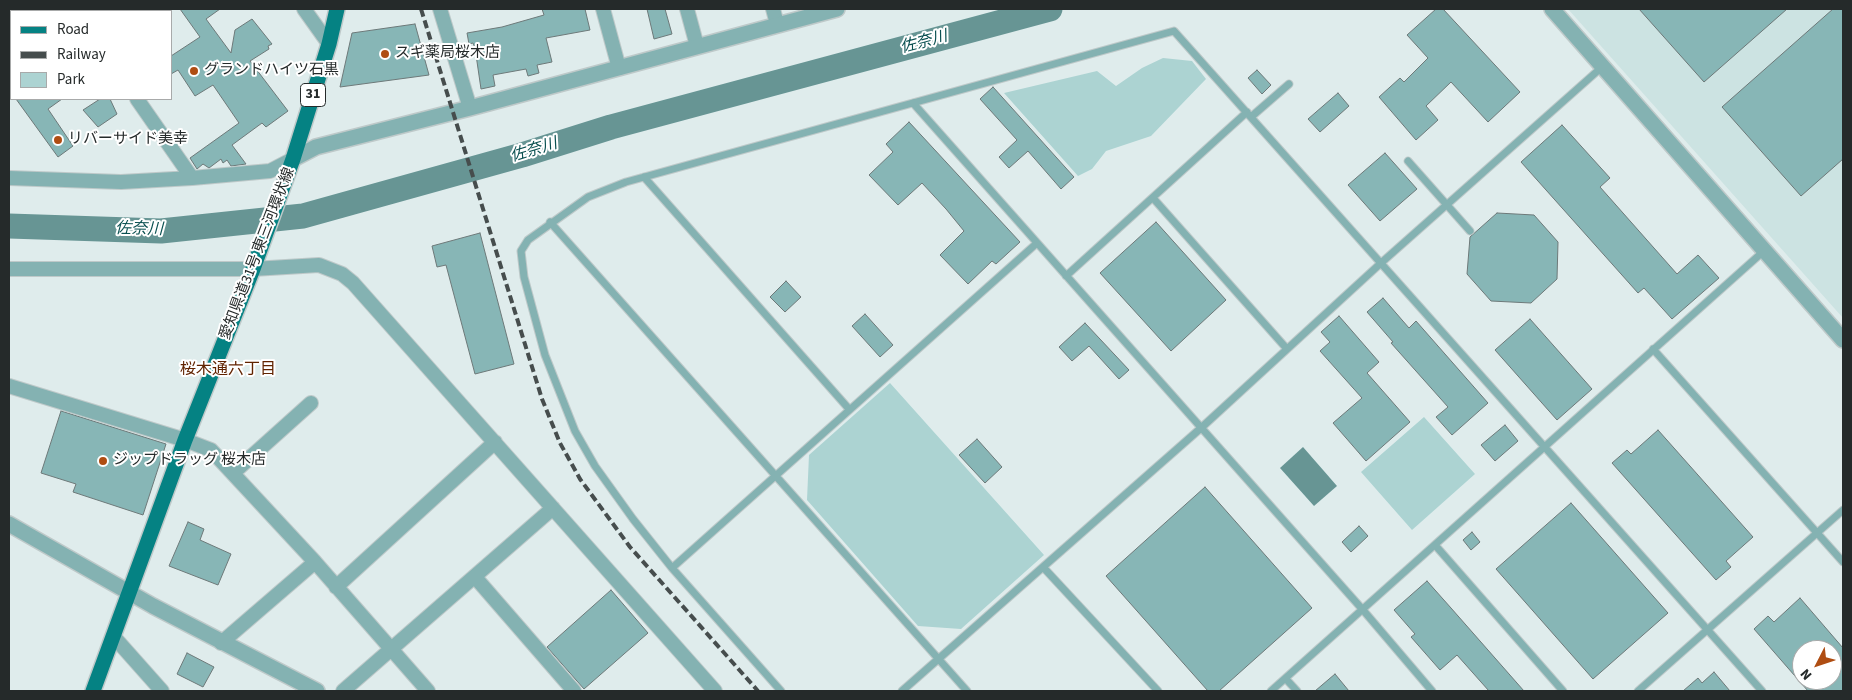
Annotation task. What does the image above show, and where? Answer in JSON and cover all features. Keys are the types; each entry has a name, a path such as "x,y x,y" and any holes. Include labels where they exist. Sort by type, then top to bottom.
{"main road":[{"name":"愛知県道31号 東三河環状線","path":"93,691 186,440 294,159 329,44 337,9"}],"street":[{"path":"304,9 329,44"},
{"path":"440,9 470,108"},
{"path":"603,9 619,68"},
{"path":"687,9 697,46"},
{"path":"773,9 778,24"},
{"path":"9,178 121,182 270,171 316,148 619,68 821,11 837,9"},
{"path":"1552,9 1843,340"},
{"path":"138,100 192,178"},
{"path":"9,269 253,269 319,265 342,274 495,442 715,691"},
{"path":"9,386 186,440 211,450 315,562 428,691"},
{"path":"233,473 311,403"},
{"path":"336,587 495,442"},
{"path":"343,691 553,508"},
{"path":"9,524 129,594 317,691"},
{"path":"222,643 315,562"},
{"path":"474,576 574,691"},
{"path":"114,637 162,691"}],"lane":[{"path":"781,691 672,568 633,519 595,466 575,431 545,355 524,277 521,251 528,240 550,222 588,197 644,177 1174,31 1762,691"},
{"path":"902,691 1201,428 1381,263 1602,67"},
{"path":"1066,276 1152,198 1249,115 1289,84"},
{"path":"913,103 1363,610 1432,691"},
{"path":"1408,162 1470,231"},
{"path":"644,177 849,409"},
{"path":"1152,198 1288,349"},
{"path":"550,222 967,691"},
{"path":"672,568 1037,243"},
{"path":"1272,691 1765,250"},
{"path":"1654,349 1843,562"},
{"path":"1638,691 1843,510"},
{"path":"1435,545 1563,691"},
{"path":"1043,567 1158,691"},
{"path":"1286,679 1297,691"}],"shaded area":[{"path":"1568,9 1843,9 1843,318"},
{"path":"1303,447 1337,486 1314,506 1280,468"}],"green space":[{"path":"1163,58 1192,61 1206,79 1151,136 1106,151 1092,169 1078,176 1004,93 1097,71 1116,86 1142,68"},
{"path":"890,383 1044,555 961,629 918,626 807,500 809,455"},
{"path":"1424,417 1475,474 1412,530 1361,472"}],"building":[{"path":"180,9 220,9 206,19 231,53 235,30 252,19 272,44 268,46 269,49 250,61 288,111 266,127 262,123 232,145 246,164 231,166 227,160 223,163 221,159 209,168 203,164 197,169 190,158 239,123 213,85 195,96 178,70 172,73 172,55 200,37"},
{"path":"542,9 585,9 590,30 546,38 552,62 537,65 539,73 528,76 526,69 493,75 495,86 481,89 475,48 473,43 469,44 467,33 502,27 544,15"},
{"path":"647,9 665,9 672,34 654,39"},
{"path":"1436,9 1443,9 1520,92 1488,122 1451,82 1426,106 1438,120 1416,140 1379,97 1400,78 1404,82 1428,58 1407,35"},
{"path":"1639,9 1787,9 1704,82"},
{"path":"1833,9 1843,9 1843,159 1801,196 1722,107"},
{"name":"スギ薬局桜木店","path":"415,24 429,75 340,87 352,33"},
{"path":"1257,70 1271,85 1262,94 1248,78"},
{"path":"993,87 1074,177 1061,189 1028,151 1009,168 999,157 1017,140 980,99"},
{"path":"1338,93 1349,106 1320,132 1308,119"},
{"path":"17,100 61,100 48,109 73,146 58,157"},
{"path":"98,100 110,100 117,114 98,127 83,110"},
{"path":"909,122 1020,242 996,264 992,261 968,284 940,255 964,231 946,209 922,183 898,205 869,175 893,152 886,144"},
{"path":"1562,125 1610,178 1600,187 1677,274 1698,255 1719,278 1672,319 1644,288 1638,293 1521,162"},
{"path":"1385,153 1417,189 1380,221 1348,185"},
{"path":"1497,213 1534,215 1558,242 1557,279 1531,303 1491,301 1467,274 1470,237"},
{"path":"1156,222 1226,300 1171,351 1100,273"},
{"path":"480,233 514,364 475,374 446,265 437,267 432,246"},
{"path":"786,281 801,297 785,312 770,297"},
{"path":"1383,298 1409,328 1416,321 1488,403 1452,435 1436,417 1448,407 1391,343 1393,342 1367,312"},
{"path":"865,314 893,345 880,357 852,326"},
{"path":"1339,316 1379,362 1367,373 1410,422 1366,461 1333,423 1362,398 1320,351 1330,342 1321,332"},
{"path":"1530,319 1592,389 1557,420 1495,350"},
{"path":"1085,323 1129,370 1119,379 1089,346 1072,361 1059,347"},
{"path":"61,411 166,444 143,515 73,492 76,484 41,473"},
{"path":"1505,425 1518,441 1495,461 1481,445"},
{"path":"1658,430 1753,537 1726,561 1731,567 1716,580 1612,463 1627,450 1631,454"},
{"path":"977,439 1002,467 985,483 959,455"},
{"path":"1205,487 1312,608 1219,691 1208,691 1106,576"},
{"path":"1571,503 1668,613 1593,679 1496,569"},
{"path":"188,522 204,529 200,540 231,554 218,585 169,566"},
{"path":"1359,526 1368,536 1351,552 1342,542"},
{"path":"1472,532 1480,542 1471,550 1463,540"},
{"path":"1427,581 1524,691 1489,691 1457,655 1440,670 1411,637 1415,634 1394,610"},
{"path":"611,590 648,633 584,689 547,647"},
{"path":"1800,598 1836,640 1792,640 1792,673 1754,629 1768,616 1774,622"},
{"path":"1842,647 1843,691 1808,691 1842,690"},
{"path":"187,653 214,667 203,687 177,674"},
{"path":"1714,672 1730,691 1683,691 1698,678 1702,683"},
{"path":"1335,674 1349,691 1315,691"}],"waterway":[{"name":"佐奈川","path":"9,226 161,231 303,216 522,155 611,127 1050,9"}],"railway":[{"path":"421,9 542,399 560,443 580,479 630,547 758,691"}],"place":[{"name":"スギ薬局桜木店","path":"385,54"},
{"name":"グランドハイツ石黒","path":"194,71"},
{"name":"リバーサイド美幸","path":"58,140"},
{"name":"ジップドラッグ 桜木店","path":"103,461"}],"district":[{"name":"桜木通六丁目","path":"228,370"}]}
